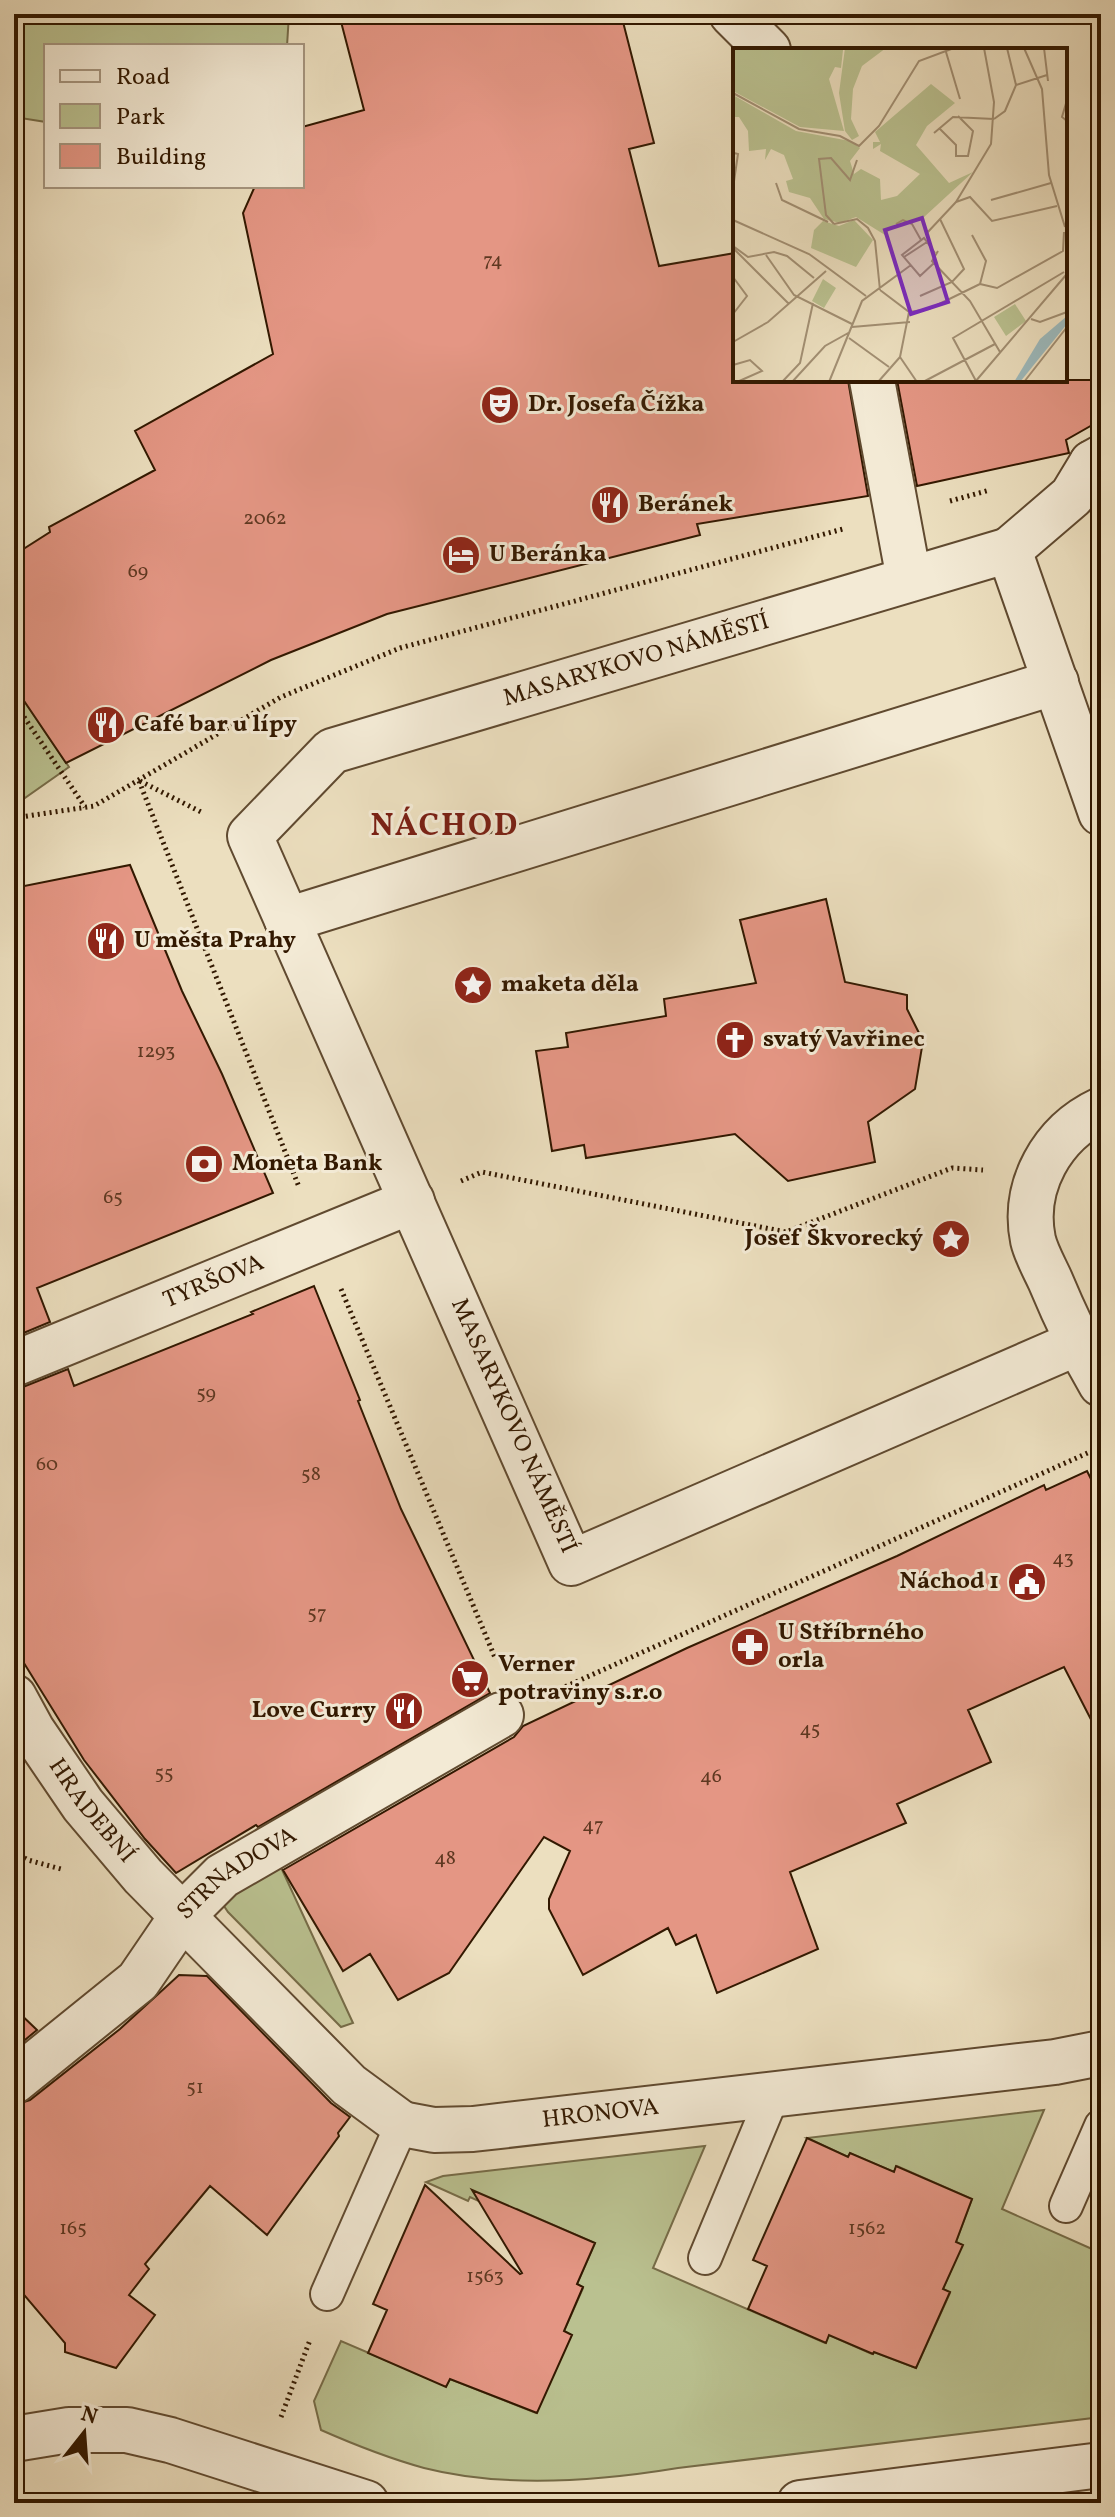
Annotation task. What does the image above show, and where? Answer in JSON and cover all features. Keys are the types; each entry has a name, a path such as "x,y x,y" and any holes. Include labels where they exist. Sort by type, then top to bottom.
{"street":[{"path":"732,14 766,48"},
{"path":"872,382 909,579"},
{"path":"1096,461 1065,503 1009,550 1101,813"},
{"name":"MASARYKOVO NÁMĚSTÍ","path":"1009,550 332,751 250,836 571,1563 1077,1343"},
{"path":"287,920 1056,682"},
{"path":"1101,1110 1083,1119 1060,1139 1038,1173 1030,1215 1034,1243 1077,1343 1101,1384"},
{"name":"TYRŠOVA","path":"14,1364 412,1201"},
{"name":"HRADEBNÍ","path":"14,1697 32,1730 83,1805 143,1876 183,1915"},
{"name":"STRNADOVA","path":"14,2081 138,1981 183,1915 222,1876 508,1712"},
{"name":"HRONOVA","path":"183,1915 349,2085 402,2124 434,2130 473,2129 773,2095 1039,2064 1101,2053"},
{"path":"14,2439 69,2430 127,2430 170,2440 366,2503"},
{"path":"800,2503 1101,2465"}],"lane":[{"path":"705,2258 773,2095"},
{"path":"327,2294 402,2124"},
{"path":"1066,2206 1101,2126"}],"path":[{"path":"14,818 94,806 281,697 400,648 1002,487"},
{"path":"14,702 85,807"},
{"path":"139,781 250,836"},
{"path":"139,781 310,1243 508,1712 1101,1447"},
{"path":"412,1201 482,1172 786,1232 952,1168 1038,1173"},
{"path":"278,2425 327,2294"}],"green space":[{"path":"14,14 289,14 287,44 44,44 44,122 14,117"},
{"path":"14,686 69,767 22,800 14,801"},
{"path":"278,1861 353,2023 341,2027 224,1906 226,1899"},
{"path":"1044,2110 1002,2209 1101,2253 1101,2417 616,2476 551,2480 485,2478 424,2468 321,2430 314,2401 341,2341 446,2386 450,2379 536,2413 571,2335 564,2331 583,2288 577,2284 595,2243 517,2209 514,2217 426,2182 443,2176 705,2146 653,2268 825,2343 829,2335 872,2354 874,2352 916,2368 950,2293 943,2289 962,2245 956,2242 972,2199 897,2166 894,2172 850,2153 848,2157 807,2138"}],"building":[{"path":"339,14 621,14 654,143 629,149 659,266 733,253 733,382 848,382 868,496 697,524 700,535 387,614 271,660 66,763 14,686 14,555 50,532 49,527 155,470 135,431 273,354 243,213 254,188 304,188 304,126 364,110"},
{"path":"1101,380 1101,420 1066,440 1069,453 917,486 897,382"},
{"path":"130,865 182,991 273,1193 37,1288 50,1322 14,1337 14,888"},
{"name":"svatý Vavřinec","path":"826,899 845,982 907,995 907,1009 923,1041 915,1089 868,1122 875,1162 788,1181 735,1134 586,1158 584,1145 552,1151 536,1051 568,1047 566,1033 666,1016 664,999 756,983 740,920"},
{"path":"314,1286 401,1509 490,1693 176,1873 145,1839 84,1760 14,1647 14,1388 68,1369 74,1386"},
{"path":"1087,1471 1101,1499 1101,1739 1064,1667 968,1710 991,1762 897,1804 906,1823 790,1872 818,1949 717,1993 696,1935 676,1945 668,1928 583,1975 549,1909 549,1899 570,1851 544,1837 449,1973 398,2000 370,1954 343,1971 283,1870 514,1737 523,1726 687,1648 897,1556 1044,1485 1046,1490"},
{"path":"179,1975 207,1976 331,2103 350,2117 267,2235 210,2186 145,2264 149,2269 129,2295 155,2315 116,2368 65,2352 65,2343 14,2283 14,2105 30,2100 120,2029"},
{"path":"14,2008 37,2030 14,2049"},
{"path":"807,2138 848,2157 850,2153 894,2172 896,2166 972,2199 956,2242 963,2245 943,2289 950,2292 916,2368 829,2335 826,2343 748,2309 767,2266 753,2260"},
{"path":"425,2185 520,2274 472,2190 595,2243 577,2284 583,2287 564,2331 572,2335 537,2413 450,2379 446,2387 368,2353 387,2310 373,2304"}],"place":[{"name":"Dr. Josefa Čížka","path":"500,405"},
{"name":"Beránek","path":"610,505"},
{"name":"U Beránka","path":"461,555"},
{"name":"Café bar u lípy","path":"106,725"},
{"name":"U města Prahy","path":"106,941"},
{"name":"maketa děla","path":"473,985"},
{"name":"svatý Vavřinec","path":"735,1040"},
{"name":"Moneta Bank","path":"204,1164"},
{"name":"Josef Škvorecký","path":"951,1239"},
{"name":"Náchod 1","path":"1027,1582"},
{"name":"U Stříbrného orla","path":"750,1647"},
{"name":"Verner potraviny s.r.o","path":"470,1679"},
{"name":"Love Curry","path":"404,1711"}],"district":[{"name":"NÁCHOD","path":"445,827"}]}
